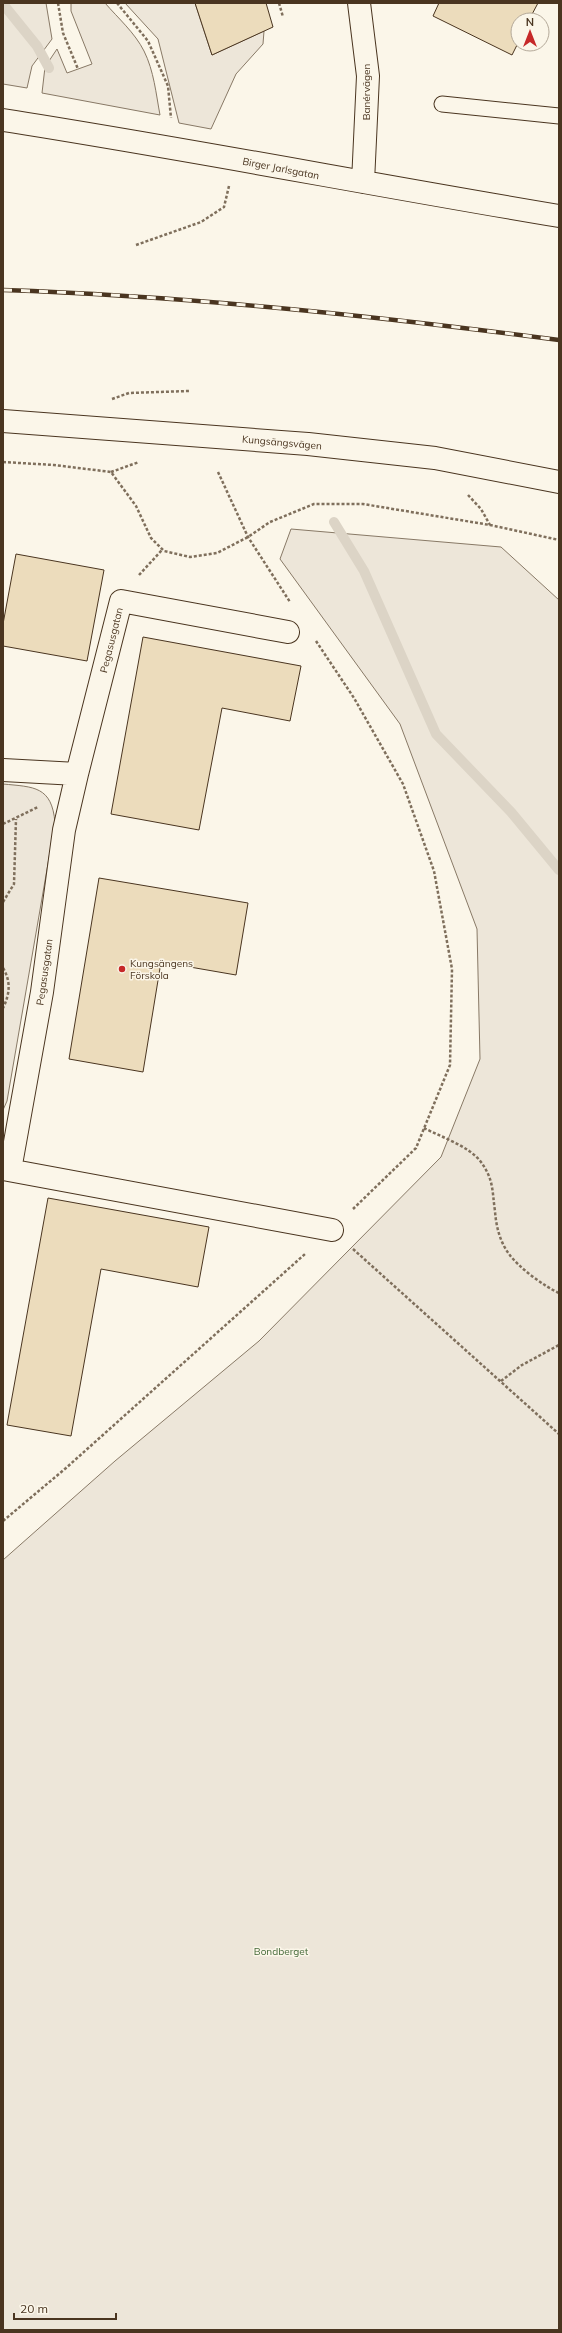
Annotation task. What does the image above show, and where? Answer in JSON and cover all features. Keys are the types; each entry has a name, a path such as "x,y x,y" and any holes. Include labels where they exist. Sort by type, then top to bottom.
{"street":[{"name":"Banérvägen","path":"359,3 368,76 363,182"},
{"name":"Birger Jarlsgatan","path":"3,120 176,147 363,182 559,216"},
{"name":"Kungsängsvägen","path":"3,421 308,444 435,458 559,482"},
{"name":"Pegasusgatan","path":"6,1170 42,992 64,830 121,601 288,632"},
{"path":"3,770 77,774"},
{"path":"6,1170 332,1230"}],"lane":[{"path":"442,104 559,116"}],"path":[{"path":"58,3 63,33 78,69"},
{"path":"116,3 148,41 168,86 172,125"},
{"path":"279,3 283,17"},
{"path":"136,245 201,222"},
{"path":"130,393 188,391"},
{"path":"3,462 54,465 111,472 136,506 151,538 162,550 190,556 216,552 248,537 270,522 314,504 363,504 490,525 559,540"},
{"path":"218,472 248,537 292,606"},
{"path":"138,577 162,550"},
{"path":"3,1521 274,1284 416,1148 450,1065 452,969 434,871 403,784 354,698 313,637"},
{"path":"3,902 14,884 16,819"},
{"path":"3,968 10,978 9,991 3,1008"},
{"path":"424,1128 465,1149 480,1161 488,1173 494,1189 498,1234 509,1254 528,1272 559,1293"},
{"path":"332,1230 559,1434"},
{"path":"500,1381 522,1365 559,1345"}],"green space":[{"path":"3,3 46,3 52,39 32,66 27,88 3,84"},
{"path":"71,3 105,3 131,32 144,51 150,66 160,115 42,93 45,67 57,49 67,73 92,64 71,11"},
{"path":"125,3 195,3 212,55 264,31 263,44 236,74 211,129 179,123 158,39"},
{"name":"Bondberget","path":"291,529 501,547 559,600 559,2330 3,2330 3,1560 115,1461 259,1341 441,1157 480,1059 477,929 400,724 280,559"},
{"path":"3,784 24,786 40,791 50,802 55,823 7,1101 3,1110"}],"building":[{"path":"195,3 266,3 273,27 212,55"},
{"path":"439,3 538,3 533,12 510,12 510,52 514,52 512,55 433,16"},
{"path":"16,554 104,570 87,661 3,646 3,624"},
{"path":"143,637 301,666 290,721 222,708 199,830 111,814"},
{"name":"Kungsängens Förskola","path":"99,878 248,903 236,975 161,962 143,1072 69,1059"},
{"path":"48,1198 209,1227 198,1287 101,1269 71,1436 7,1425"}],"waterway":[{"path":"3,4 37,46 49,68"},
{"path":"334,522 364,571 436,734 511,812 559,870"}],"railway":[{"path":"3,290 142,297 281,308 559,340"}],"place":[{"name":"Kungsängens Förskola","path":"122,969"}]}
